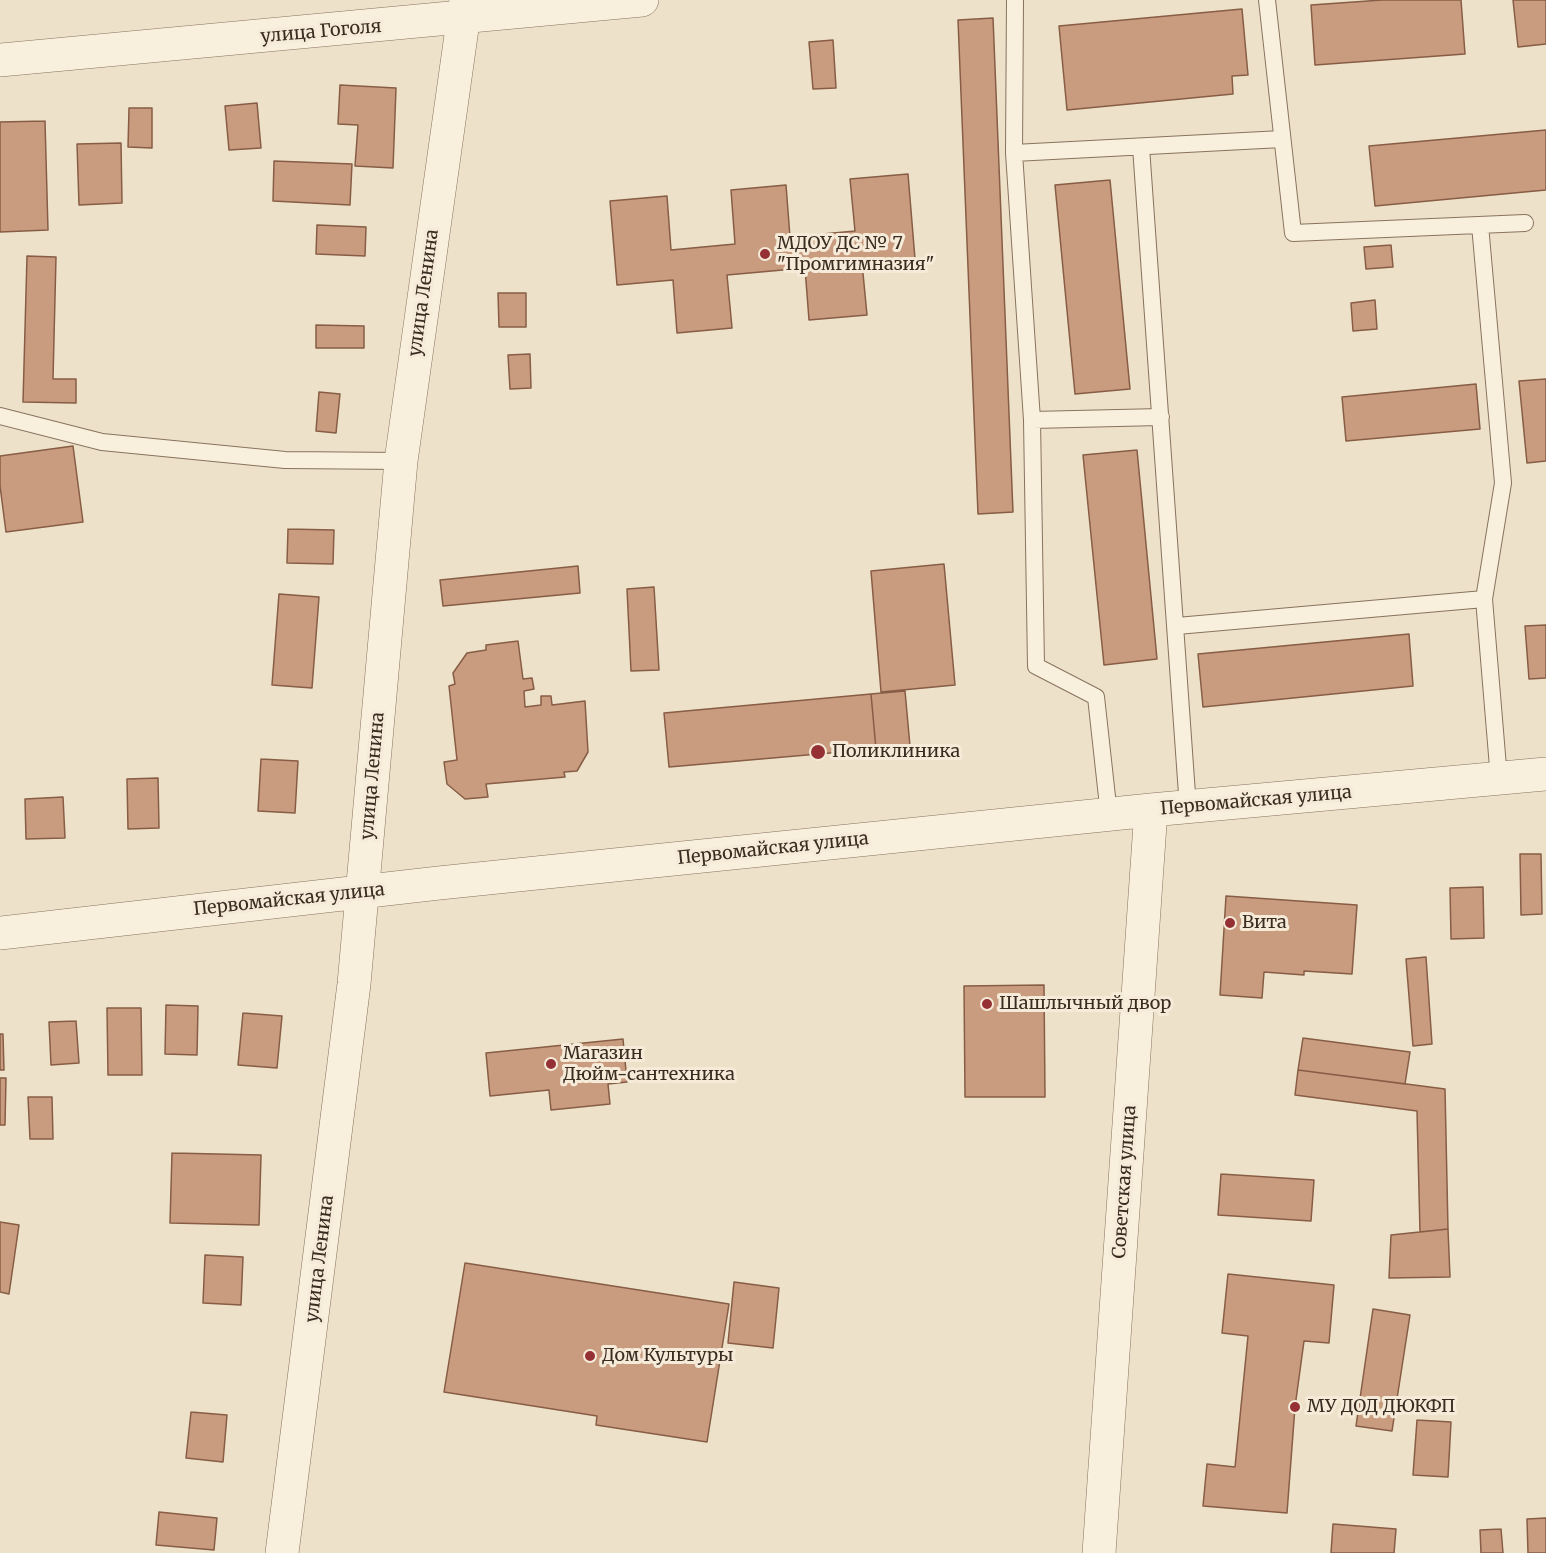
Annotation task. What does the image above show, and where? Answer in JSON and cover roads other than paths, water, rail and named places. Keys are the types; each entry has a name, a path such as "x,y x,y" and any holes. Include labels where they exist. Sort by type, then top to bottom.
{"street":[{"name":"улица Гоголя","path":"0,60 465,9 506,12 642,0"},
{"name":"улица Ленина","path":"282,1553 354,984 401,460 465,9"},
{"name":"Первомайская улица","path":"0,933 363,892 1151,810 1546,774"},
{"name":"Советская улица","path":"1099,1553 1151,810"}],"lane":[{"path":"1015,0 1014,153 1032,420 1036,666 1096,697 1109,815"},
{"path":"1267,0 1293,233 1526,223"},
{"path":"1014,153 1282,139"},
{"path":"1141,147 1177,626 1188,808"},
{"path":"1480,225 1503,483 1484,599 1499,779"},
{"path":"0,416 102,442 285,460 401,460"},
{"path":"1032,420 1161,417"},
{"path":"1177,626 1484,599"}],"place":[{"name":"МДОУ ДС № 7 \"Промгимназия\"","path":"765,254"},
{"name":"Поликлиника","path":"818,752"},
{"name":"Вита","path":"1230,923"},
{"name":"Шашлычный двор","path":"987,1004"},
{"name":"Магазин Дюйм-сантехника","path":"551,1064"},
{"name":"Дом Культуры","path":"590,1356"},
{"name":"МУ ДОД ДЮКФП","path":"1295,1407"}]}
